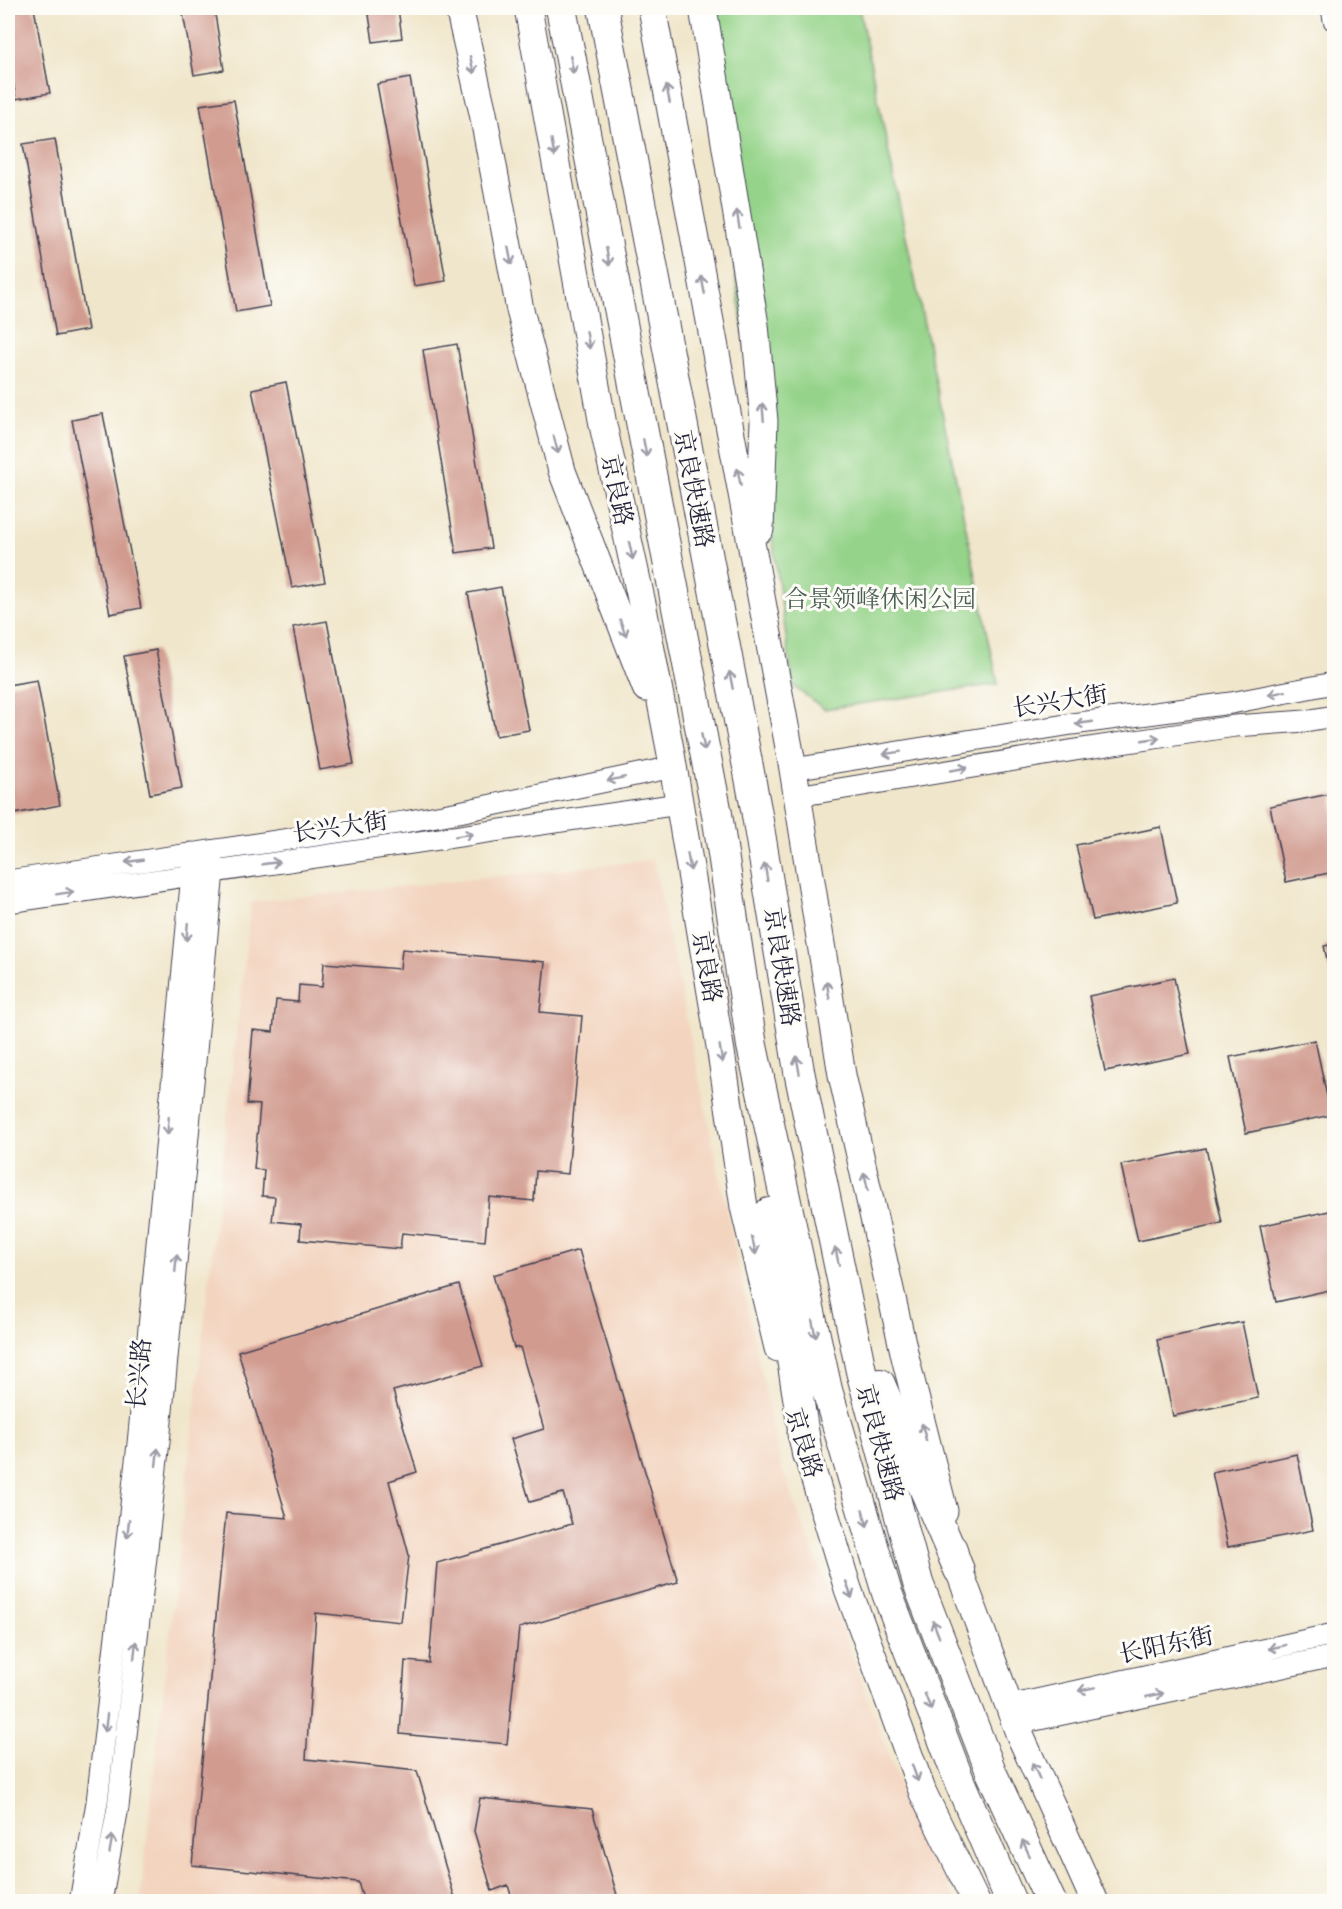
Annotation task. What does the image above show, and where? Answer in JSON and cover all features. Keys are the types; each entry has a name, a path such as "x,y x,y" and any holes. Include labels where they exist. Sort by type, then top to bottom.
{"highway":[{"name":"京良快速路","path":"561,8 715,803 753,1046 827,1390 887,1593 960,1784 1011,1902"},
{"name":"京良快速路","path":"603,8 756,809 799,1071 861,1371 918,1583 992,1774 1051,1902"},
{"path":"753,1046 755,1103 807,1454"},
{"path":"849,1313 959,1570"}],"main road":[{"path":"459,8 483,113 520,310 562,471 672,760"},
{"name":"京良路","path":"528,8 603,425 643,608 672,760 721,1052 744,1207 787,1387 848,1589 923,1793 976,1902"},
{"path":"652,8 793,769 842,1075 906,1361 959,1570 1012,1715 1095,1902"},
{"path":"703,8 753,313 761,389 764,421 760,518 761,597"}],"street":[{"path":"1332,8 1335,20"},
{"name":"长兴大街","path":"793,769 1072,724 1231,703 1335,683"},
{"name":"长兴大街","path":"797,796 1235,726 1305,721 1335,716"},
{"name":"长兴大街","path":"8,902 459,812 672,760"},
{"name":"长兴大街","path":"8,881 202,862 679,804"},
{"name":"长兴路","path":"80,1902 97,1802 202,862"},
{"name":"长兴路","path":"101,1902 118,1808 158,1444 202,862"},
{"name":"长阳东街","path":"1012,1715 1335,1634"},
{"name":"长阳东街","path":"1012,1715 1335,1656"}],"shaded area":[{"path":"653,860 780,1463 914,1823 956,1901 140,1902 251,902"}],"green space":[{"name":"合景领峰休闲公园","path":"698,8 859,8 998,684 824,709 793,686"}],"building":[{"path":"8,8 34,8 50,93 16,99 8,49"},
{"path":"182,8 214,8 224,70 194,75"},
{"path":"368,8 398,8 402,38 373,42"},
{"path":"410,78 446,281 414,286 377,84"},
{"path":"234,100 270,306 236,312 200,105"},
{"path":"55,139 88,330 56,336 23,144"},
{"path":"457,344 491,548 456,553 423,350"},
{"path":"286,382 325,582 292,588 252,389"},
{"path":"103,414 141,608 110,614 72,420"},
{"path":"501,587 529,730 496,736 468,593"},
{"path":"327,621 354,764 320,770 293,627"},
{"path":"156,650 182,788 150,794 124,656"},
{"path":"37,680 60,805 14,814 8,779 8,685"},
{"path":"1334,793 1334,872 1286,882 1270,806"},
{"path":"1161,827 1177,903 1093,920 1076,845"},
{"path":"1334,944 1334,991 1324,946"},
{"path":"402,949 545,962 540,1012 582,1016 568,1174 536,1171 534,1201 489,1197 485,1241 402,1233 400,1249 300,1240 301,1224 272,1221 275,1197 262,1196 264,1170 254,1169 260,1105 247,1104 253,1030 273,1032 276,1000 298,1002 299,985 322,987 324,963 400,969"},
{"path":"1174,978 1190,1054 1105,1071 1089,996"},
{"path":"1315,1040 1331,1115 1246,1133 1230,1057"},
{"path":"1206,1148 1222,1223 1138,1241 1121,1165"},
{"path":"1334,1210 1334,1289 1276,1302 1260,1226"},
{"path":"579,1250 678,1582 519,1628 507,1744 400,1734 405,1661 429,1663 437,1563 572,1524 563,1493 530,1502 511,1439 544,1429 520,1347 514,1348 493,1275"},
{"path":"459,1285 483,1366 393,1391 417,1472 389,1481 409,1555 401,1622 316,1613 306,1759 417,1771 456,1902 364,1902 358,1882 192,1865 226,1513 287,1518 238,1351"},
{"path":"1242,1322 1258,1398 1173,1416 1157,1340"},
{"path":"1297,1454 1313,1530 1228,1547 1212,1472"},
{"path":"480,1798 592,1809 619,1902 513,1902 508,1885 492,1891 474,1831"}]}
